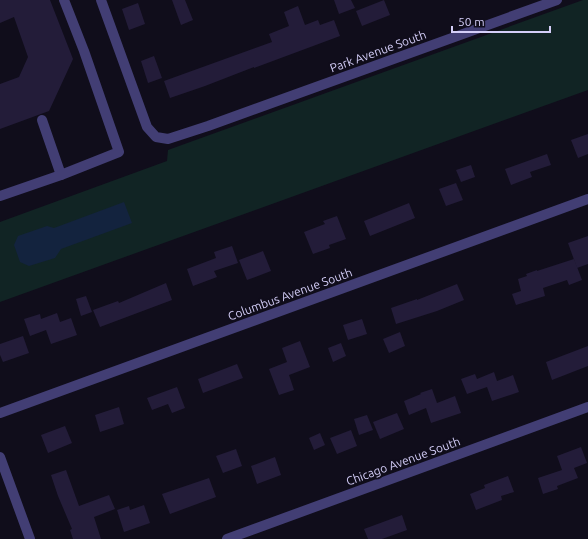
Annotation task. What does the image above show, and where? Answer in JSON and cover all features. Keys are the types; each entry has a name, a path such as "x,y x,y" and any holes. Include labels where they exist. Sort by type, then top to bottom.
{"street":[{"path":"0,196 61,175 119,152 84,51 64,0"},
{"name":"Park Avenue South","path":"101,0 147,127 156,137 168,139 208,126 557,0"},
{"path":"42,120 61,175"},
{"name":"Columbus Avenue South","path":"0,414 588,198"},
{"name":"Chicago Avenue South","path":"226,539 588,407"},
{"path":"0,457 30,539"}],"green space":[{"path":"583,0 588,0 588,90 0,302 0,222 167,161 168,150"}],"water":[{"path":"124,202 132,223 61,249 55,258 29,266 20,262 14,245 18,236 47,226 54,228"}],"building":[{"path":"0,0 50,0 73,59 49,111 0,129 0,84 19,77 28,57 14,17 0,23"},
{"path":"172,0 185,0 193,20 181,25"},
{"path":"334,0 351,0 355,8 339,14"},
{"path":"384,0 390,15 362,26 356,11"},
{"path":"138,3 145,24 129,30 122,9"},
{"path":"298,6 305,25 318,20 320,25 334,20 340,36 170,98 164,81 272,42 269,34 289,26 284,12"},
{"path":"154,56 162,78 148,83 141,61"},
{"path":"588,134 588,154 578,158 571,140"},
{"path":"547,154 551,165 530,172 532,177 511,185 505,169"},
{"path":"471,165 475,177 461,182 456,170"},
{"path":"456,183 463,200 446,206 439,189"},
{"path":"409,203 415,218 370,236 364,221"},
{"path":"337,216 346,239 329,245 330,248 313,254 304,232 325,224 323,221"},
{"path":"588,236 588,264 577,268 568,243"},
{"path":"232,246 238,263 214,271 217,277 193,286 187,269 216,258 214,252"},
{"path":"263,251 271,271 247,280 239,260"},
{"path":"574,259 582,280 569,285 567,280 543,288 545,296 516,305 512,294 521,291 518,279 537,270"},
{"path":"166,283 172,300 100,327 93,310 118,301 119,303"},
{"path":"457,284 464,300 437,311 396,324 391,308 417,300"},
{"path":"86,296 92,312 81,316 76,299"},
{"path":"57,313 60,322 71,318 77,335 51,344 46,330 30,336 24,319 40,314 41,319"},
{"path":"362,319 367,334 348,340 343,325"},
{"path":"400,332 405,346 389,353 383,339"},
{"path":"23,336 29,353 3,362 0,355 0,344"},
{"path":"300,341 310,367 289,375 294,390 279,395 269,369 287,362 282,348"},
{"path":"341,343 346,356 333,362 328,348"},
{"path":"588,346 588,366 552,380 546,362"},
{"path":"237,364 243,378 203,393 198,379"},
{"path":"494,372 497,381 513,375 519,392 492,401 487,387 467,394 461,379 475,374 477,379"},
{"path":"177,387 185,408 172,413 168,404 152,410 147,398"},
{"path":"432,389 437,403 455,396 461,413 431,423 426,408 409,415 404,401"},
{"path":"119,407 124,424 100,432 95,415"},
{"path":"397,413 404,429 380,439 373,422"},
{"path":"367,415 373,430 359,435 354,419"},
{"path":"65,426 72,443 48,453 41,435"},
{"path":"351,430 357,446 337,454 330,438"},
{"path":"320,433 325,445 314,450 309,438"},
{"path":"581,447 587,463 574,468 578,478 557,486 558,489 543,494 538,478 562,470 557,456"},
{"path":"236,449 242,466 223,473 216,456"},
{"path":"275,457 281,475 257,484 251,466"},
{"path":"66,470 79,506 109,495 115,509 94,517 101,539 73,539 70,530 72,529 51,475"},
{"path":"508,476 514,492 501,496 502,500 476,510 470,494 485,488 484,485"},
{"path":"209,478 216,497 170,514 162,494"},
{"path":"144,505 150,523 124,532 117,510 129,506 130,510"},
{"path":"402,515 407,530 382,539 368,539 364,529"}]}
